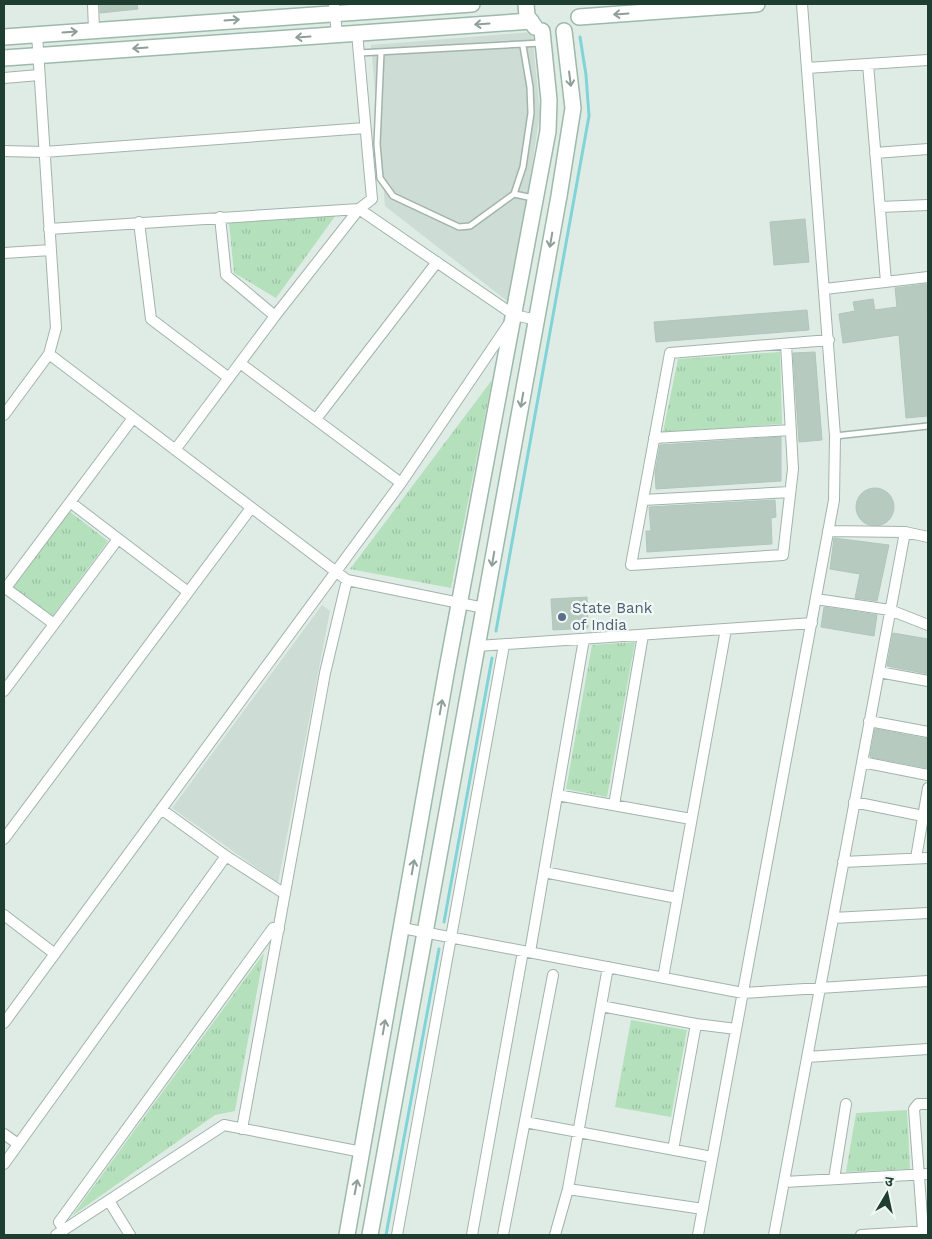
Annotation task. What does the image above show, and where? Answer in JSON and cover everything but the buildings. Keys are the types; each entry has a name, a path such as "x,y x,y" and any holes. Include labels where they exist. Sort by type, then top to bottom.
{"street":[{"path":"92,4 94,30"},
{"path":"4,37 334,8 472,4"},
{"path":"346,1235 460,604 548,132 549,100 539,32 527,16 526,4"},
{"path":"4,58 357,33 539,32 554,34 574,25 580,10 757,4"},
{"path":"698,1235 834,500 835,436 829,340 802,4"},
{"path":"334,8 337,34"},
{"path":"370,1235 537,320 573,108 564,31"},
{"path":"175,450 274,316 358,210 372,199 357,33"},
{"path":"4,415 49,354 56,328 37,34"},
{"path":"807,68 928,60"},
{"path":"868,64 886,282"},
{"path":"4,78 39,75"},
{"path":"4,151 44,152 365,128"},
{"path":"875,153 928,149"},
{"path":"880,207 928,205"},
{"path":"49,229 358,210 514,315 537,320"},
{"path":"220,217 226,275 274,316"},
{"path":"139,222 151,319 229,378"},
{"path":"4,253 51,250"},
{"path":"316,420 437,262"},
{"path":"825,289 928,277"},
{"path":"4,1023 401,483 500,339 514,315"},
{"path":"786,344 793,469 783,555 631,565 670,353 829,340"},
{"path":"49,354 347,580 484,608"},
{"path":"240,363 401,483"},
{"path":"54,624 5,588 133,418"},
{"path":"654,438 791,430"},
{"path":"643,500 790,492"},
{"path":"70,502 188,592"},
{"path":"4,839 251,508"},
{"path":"828,531 905,532 928,537"},
{"path":"774,1235 905,532"},
{"path":"4,691 118,539"},
{"path":"242,1129 325,673 347,580"},
{"path":"816,599 890,610 928,625"},
{"path":"478,646 812,623"},
{"path":"663,978 726,629"},
{"path":"614,805 643,635"},
{"path":"472,1235 526,952 544,872 584,639"},
{"path":"397,1235 504,645"},
{"path":"879,672 928,682"},
{"path":"870,721 928,732"},
{"path":"862,762 928,774"},
{"path":"916,858 928,788"},
{"path":"557,795 692,819"},
{"path":"854,802 923,816"},
{"path":"161,809 226,856 285,894"},
{"path":"4,1164 226,856"},
{"path":"843,862 928,858"},
{"path":"544,872 677,898"},
{"path":"833,918 928,913"},
{"path":"4,915 55,954"},
{"path":"279,929 273,928 58,1222 60,1233 224,1125 362,1152"},
{"path":"402,928 743,993 928,981"},
{"path":"555,1235 568,1189 608,967"},
{"path":"503,1235 553,976"},
{"path":"601,1006 736,1030"},
{"path":"672,1150 696,1024"},
{"path":"807,1057 928,1049"},
{"path":"834,1179 846,1104"},
{"path":"861,1235 926,1231 924,1174 914,1109 918,1104 928,1104"},
{"path":"525,1122 712,1157"},
{"path":"4,1134 18,1144"},
{"path":"784,1182 924,1174"},
{"path":"568,1189 703,1209"},
{"path":"109,1201 130,1235"}],"lane":[{"path":"359,53 523,46 539,32"},
{"path":"381,52 378,171 384,186 393,196 459,226 470,226 514,194 524,167 531,113 530,88 523,46"},
{"path":"514,194 536,199"},
{"path":"835,436 928,426"}],"shaded area":[{"path":"532,32 540,113 511,304 385,206 371,45"},
{"path":"322,605 330,611 278,883 172,808"}],"green space":[{"path":"336,215 276,298 234,273 229,223"},
{"path":"780,352 782,424 663,432 678,359"},
{"path":"492,380 451,588 350,569"},
{"path":"69,511 108,541 52,617 12,587"},
{"path":"635,642 607,797 566,789 592,645"},
{"path":"264,953 235,1111 215,1115 72,1216"},
{"path":"631,1020 687,1030 671,1117 615,1107"},
{"path":"907,1110 910,1169 846,1172 856,1113"}],"waterway":[{"path":"496,631 589,116 586,75 580,37"},
{"path":"444,922 492,658"},
{"path":"386,1235 439,949"}],"place":[{"name":"State Bank of India","path":"562,617"}]}
